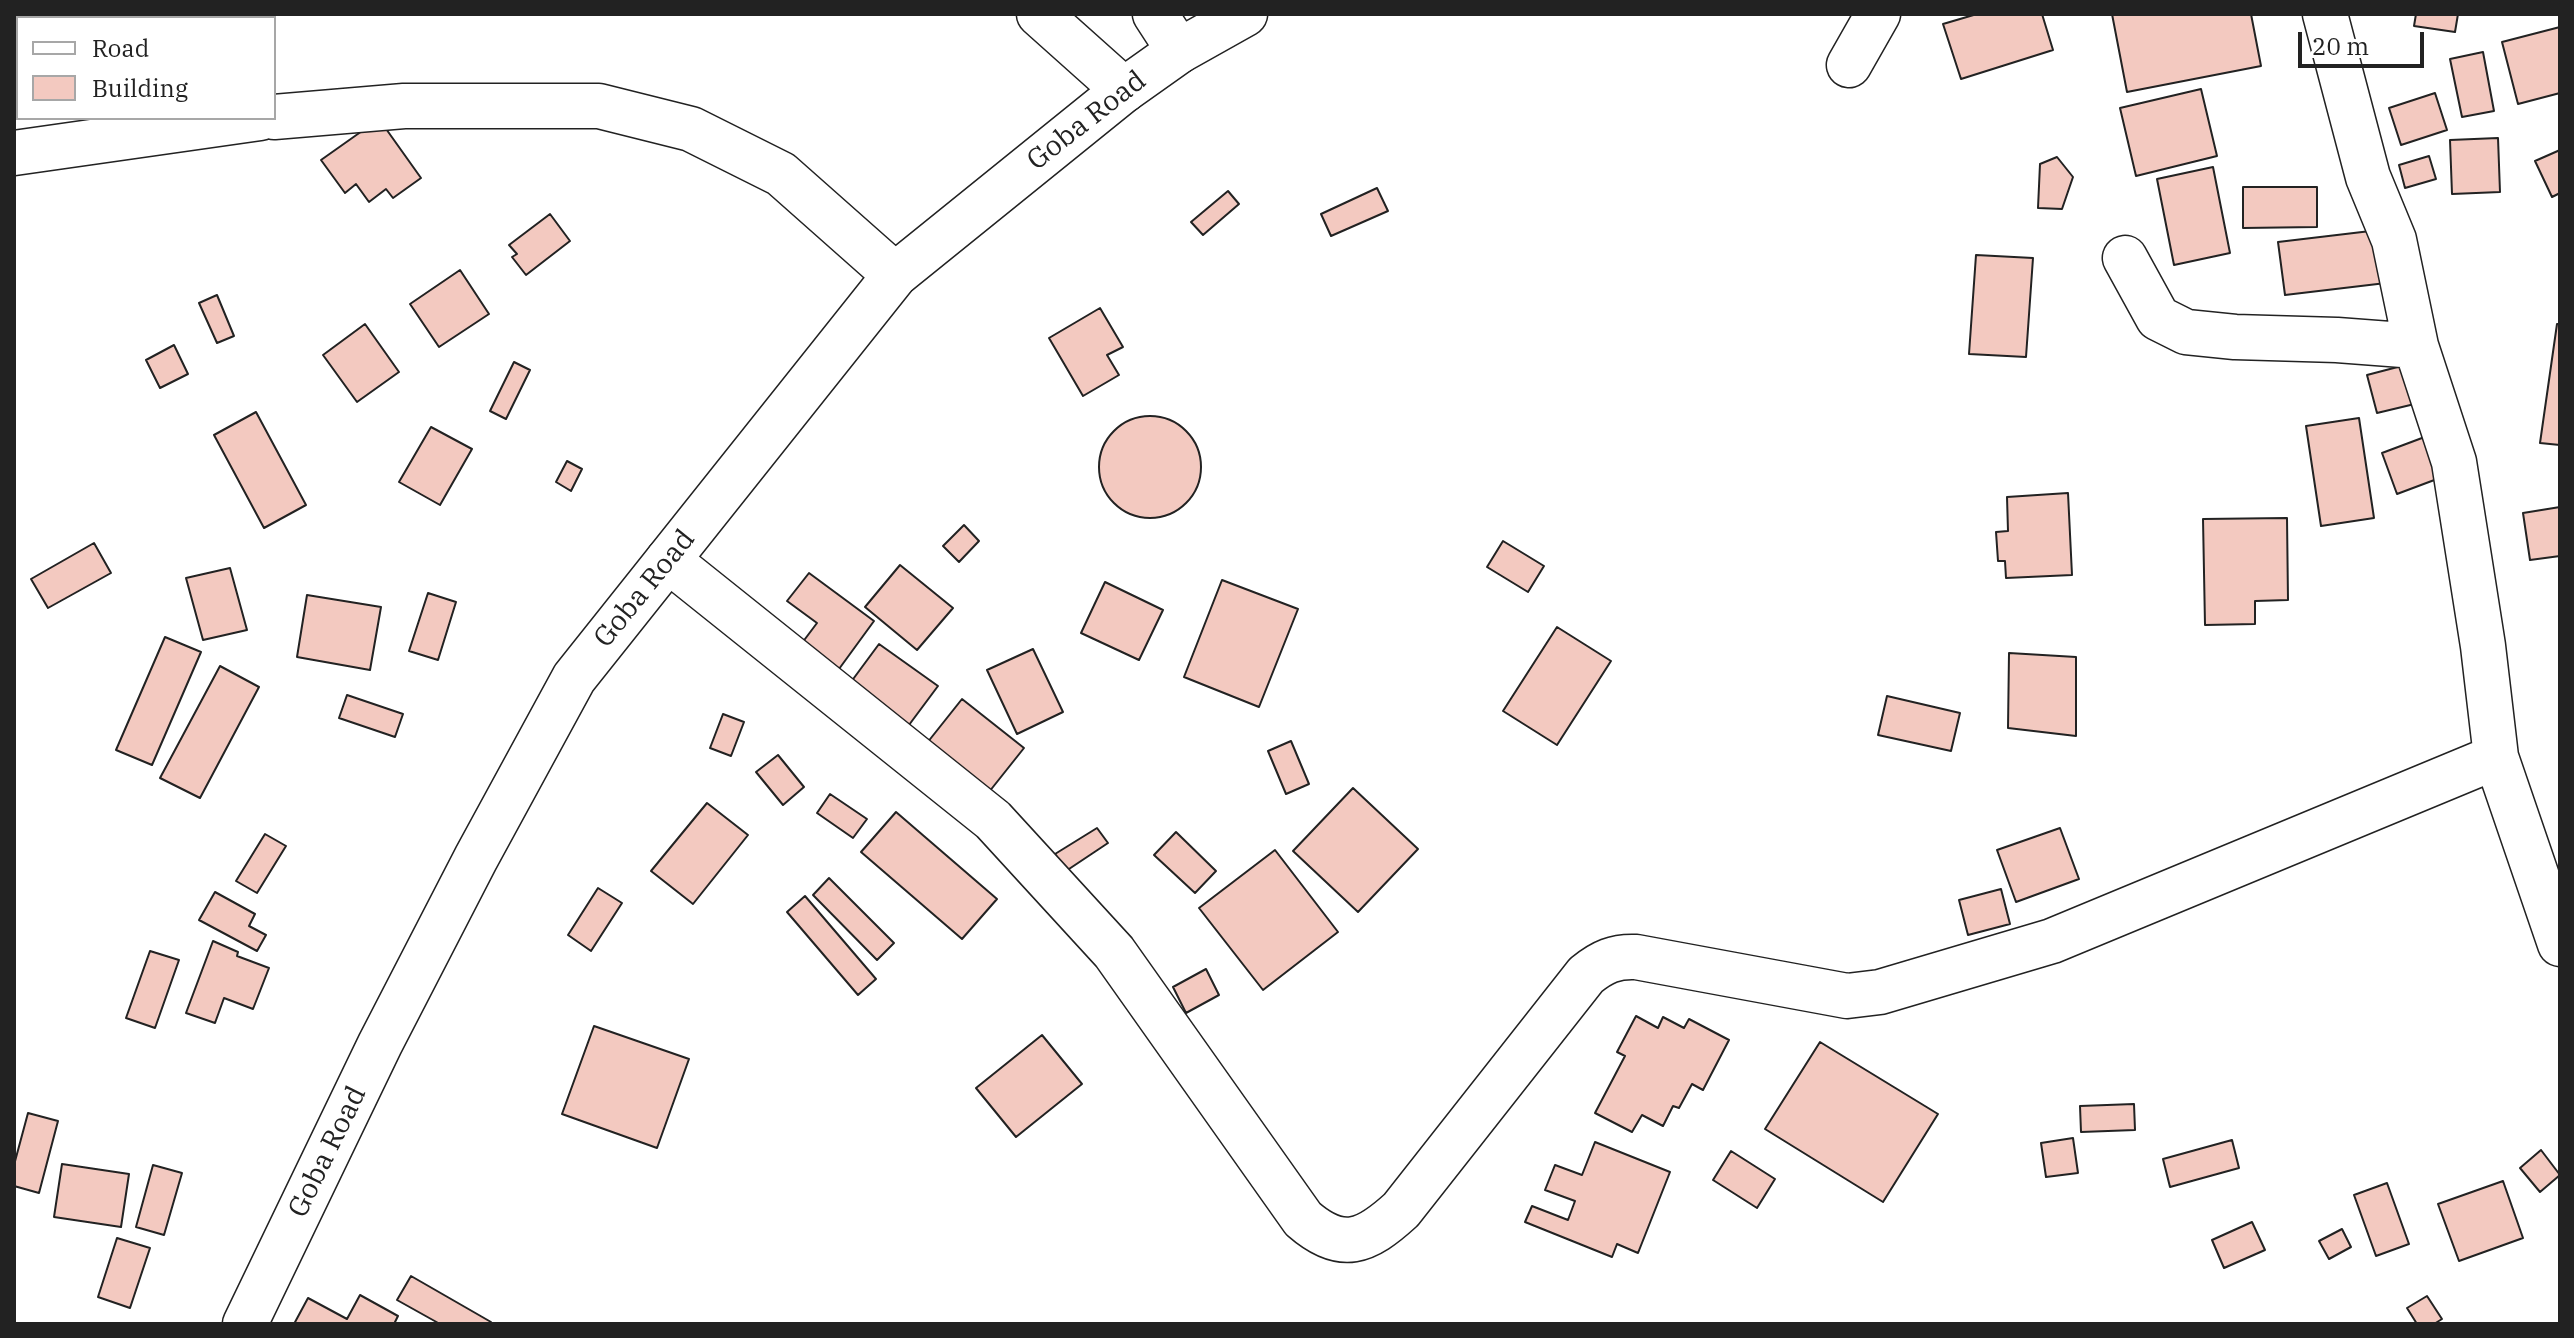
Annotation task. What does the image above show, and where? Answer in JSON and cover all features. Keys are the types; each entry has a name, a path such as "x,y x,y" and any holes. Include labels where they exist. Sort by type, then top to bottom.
{"street":[{"path":"1039,14 1124,90"},
{"path":"1155,14 1179,51"},
{"name":"Goba Road","path":"245,1324 387,1031 574,678 895,275 1124,90 1179,51 1245,14"},
{"path":"1849,65 1878,14"},
{"path":"2325,14 2368,177 2394,240 2416,346 2454,462 2483,646 2496,757 2560,944"},
{"path":"276,116 404,106 599,106 691,129 781,174 895,275"},
{"path":"14,153 241,120"},
{"path":"2125,258 2158,318 2186,332 2416,346"},
{"path":"668,560 993,820 1114,952 1303,1219 1318,1232 1335,1240 1356,1240 1382,1228 1401,1210 1586,975 1601,963 1618,956 1636,957 1847,996 1880,992 2052,941 2496,757"}],"building":[{"path":"1977,14 2042,14 2053,50 1961,79 1943,24"},
{"path":"2112,14 2251,14 2261,66 2127,92"},
{"path":"2416,14 2458,14 2455,32 2414,26"},
{"path":"2560,27 2560,93 2518,104 2502,42"},
{"path":"2483,52 2494,111 2462,117 2450,59"},
{"path":"2201,89 2217,156 2136,176 2120,108"},
{"path":"2435,93 2447,130 2401,145 2389,108"},
{"path":"379,119 421,178 393,198 386,189 369,202 356,184 345,193 321,160"},
{"path":"2498,138 2500,192 2452,194 2450,140"},
{"path":"2560,150 2560,193 2552,197 2535,161"},
{"path":"2429,156 2436,179 2405,188 2399,165"},
{"path":"2057,157 2073,177 2062,209 2038,208 2040,164"},
{"path":"2213,167 2230,253 2174,265 2157,179"},
{"path":"2243,187 2317,187 2317,227 2243,228"},
{"path":"1377,188 1388,211 1331,236 1321,214"},
{"path":"1228,191 1239,204 1203,235 1191,222"},
{"path":"550,214 570,241 526,275 512,257 517,254 509,245"},
{"path":"2379,230 2386,283 2285,295 2278,242"},
{"path":"1976,255 2033,258 2026,357 1969,354"},
{"path":"460,270 489,314 439,347 410,304"},
{"path":"217,295 234,336 217,343 199,303"},
{"path":"1100,308 1123,347 1107,355 1119,375 1083,396 1049,338"},
{"path":"365,324 399,372 357,402 323,355"},
{"path":"2557,324 2560,324 2560,445 2540,443"},
{"path":"174,345 188,374 160,388 146,360"},
{"path":"514,362 530,370 506,419 490,411"},
{"path":"2413,363 2423,402 2377,413 2367,375"},
{"path":"256,412 306,505 264,528 214,435"},
{"path":"1150,416 1169,420 1186,431 1197,448 1201,467 1197,486 1186,503 1169,514 1150,518 1131,514 1114,503 1103,486 1099,467 1103,448 1114,431 1131,420"},
{"path":"2359,418 2374,518 2321,526 2306,426"},
{"path":"431,427 472,449 440,505 399,482"},
{"path":"2430,435 2445,476 2397,494 2382,453"},
{"path":"567,461 582,469 571,491 556,482"},
{"path":"2068,493 2072,575 2006,578 2005,561 1998,561 1996,532 2008,531 2007,497"},
{"path":"2560,507 2560,556 2530,560 2523,513"},
{"path":"2287,518 2288,600 2255,601 2255,624 2205,625 2203,519"},
{"path":"964,525 979,541 959,562 943,546"},
{"path":"1503,541 1544,566 1528,592 1487,567"},
{"path":"94,543 111,573 48,608 31,579"},
{"path":"900,565 953,608 917,650 865,607"},
{"path":"230,568 247,630 203,640 186,578"},
{"path":"809,573 874,621 839,669 802,643 817,623 787,601"},
{"path":"1222,580 1298,609 1259,707 1184,677"},
{"path":"1105,582 1163,610 1139,660 1081,633"},
{"path":"428,593 456,602 438,660 409,651"},
{"path":"307,595 381,607 370,670 297,657"},
{"path":"1557,627 1611,661 1557,745 1503,711"},
{"path":"165,637 201,652 152,765 116,750"},
{"path":"879,644 938,686 906,729 848,686"},
{"path":"1033,649 1063,712 1017,734 987,670"},
{"path":"2009,653 2076,657 2076,736 2008,728"},
{"path":"220,666 259,687 200,798 160,778"},
{"path":"347,695 403,714 395,737 339,718"},
{"path":"1887,696 1960,713 1951,751 1878,735"},
{"path":"962,699 1024,748 989,792 927,743"},
{"path":"723,714 744,722 731,756 710,748"},
{"path":"1291,741 1309,784 1286,794 1268,751"},
{"path":"778,755 804,787 783,805 756,772"},
{"path":"1353,788 1418,849 1358,912 1293,851"},
{"path":"830,794 867,819 853,838 817,813"},
{"path":"707,803 748,835 693,904 651,871"},
{"path":"896,812 997,899 962,939 861,852"},
{"path":"1097,828 1108,843 1066,871 1055,854"},
{"path":"2060,828 2079,879 2016,902 1997,850"},
{"path":"1176,832 1216,871 1195,893 1154,855"},
{"path":"265,834 286,846 257,893 236,881"},
{"path":"1275,850 1338,932 1263,990 1199,908"},
{"path":"829,878 894,943 877,960 813,895"},
{"path":"598,888 622,903 591,951 568,935"},
{"path":"2001,889 2010,924 1968,935 1959,900"},
{"path":"215,892 255,914 249,926 266,935 257,951 199,920"},
{"path":"805,896 876,979 858,995 787,912"},
{"path":"213,941 238,952 237,956 269,968 253,1009 224,998 215,1023 186,1013"},
{"path":"150,951 179,960 155,1028 126,1018"},
{"path":"1206,969 1219,995 1186,1013 1173,987"},
{"path":"1636,1016 1658,1028 1663,1017 1684,1028 1689,1019 1729,1040 1703,1090 1692,1084 1679,1108 1673,1106 1663,1126 1642,1115 1632,1132 1595,1113 1625,1056 1617,1052"},
{"path":"594,1026 689,1059 657,1148 562,1114"},
{"path":"1042,1035 1082,1084 1016,1137 976,1088"},
{"path":"1820,1042 1938,1114 1883,1202 1765,1129"},
{"path":"2134,1104 2135,1130 2081,1132 2080,1106"},
{"path":"28,1113 58,1121 39,1193 14,1186 14,1165"},
{"path":"2073,1138 2078,1173 2046,1177 2041,1143"},
{"path":"2232,1140 2239,1168 2170,1187 2163,1159"},
{"path":"1595,1142 1670,1172 1638,1253 1617,1244 1612,1257 1525,1222 1532,1206 1568,1220 1575,1201 1545,1190 1555,1165 1582,1175"},
{"path":"2541,1150 2560,1175 2540,1192 2520,1168"},
{"path":"1731,1151 1775,1179 1757,1208 1713,1180"},
{"path":"62,1164 129,1174 121,1227 54,1217"},
{"path":"153,1165 182,1173 164,1235 136,1227"},
{"path":"2503,1181 2523,1238 2459,1261 2438,1204"},
{"path":"2387,1183 2409,1244 2376,1256 2354,1195"},
{"path":"2252,1222 2265,1250 2224,1268 2212,1240"},
{"path":"2342,1229 2351,1247 2329,1259 2319,1241"},
{"path":"117,1238 150,1248 130,1308 98,1297"},
{"path":"411,1276 490,1324 440,1324 397,1300"},
{"path":"360,1295 398,1316 394,1324 294,1324 308,1298 347,1319"},
{"path":"2427,1296 2442,1319 2434,1324 2417,1324 2407,1308"}]}
